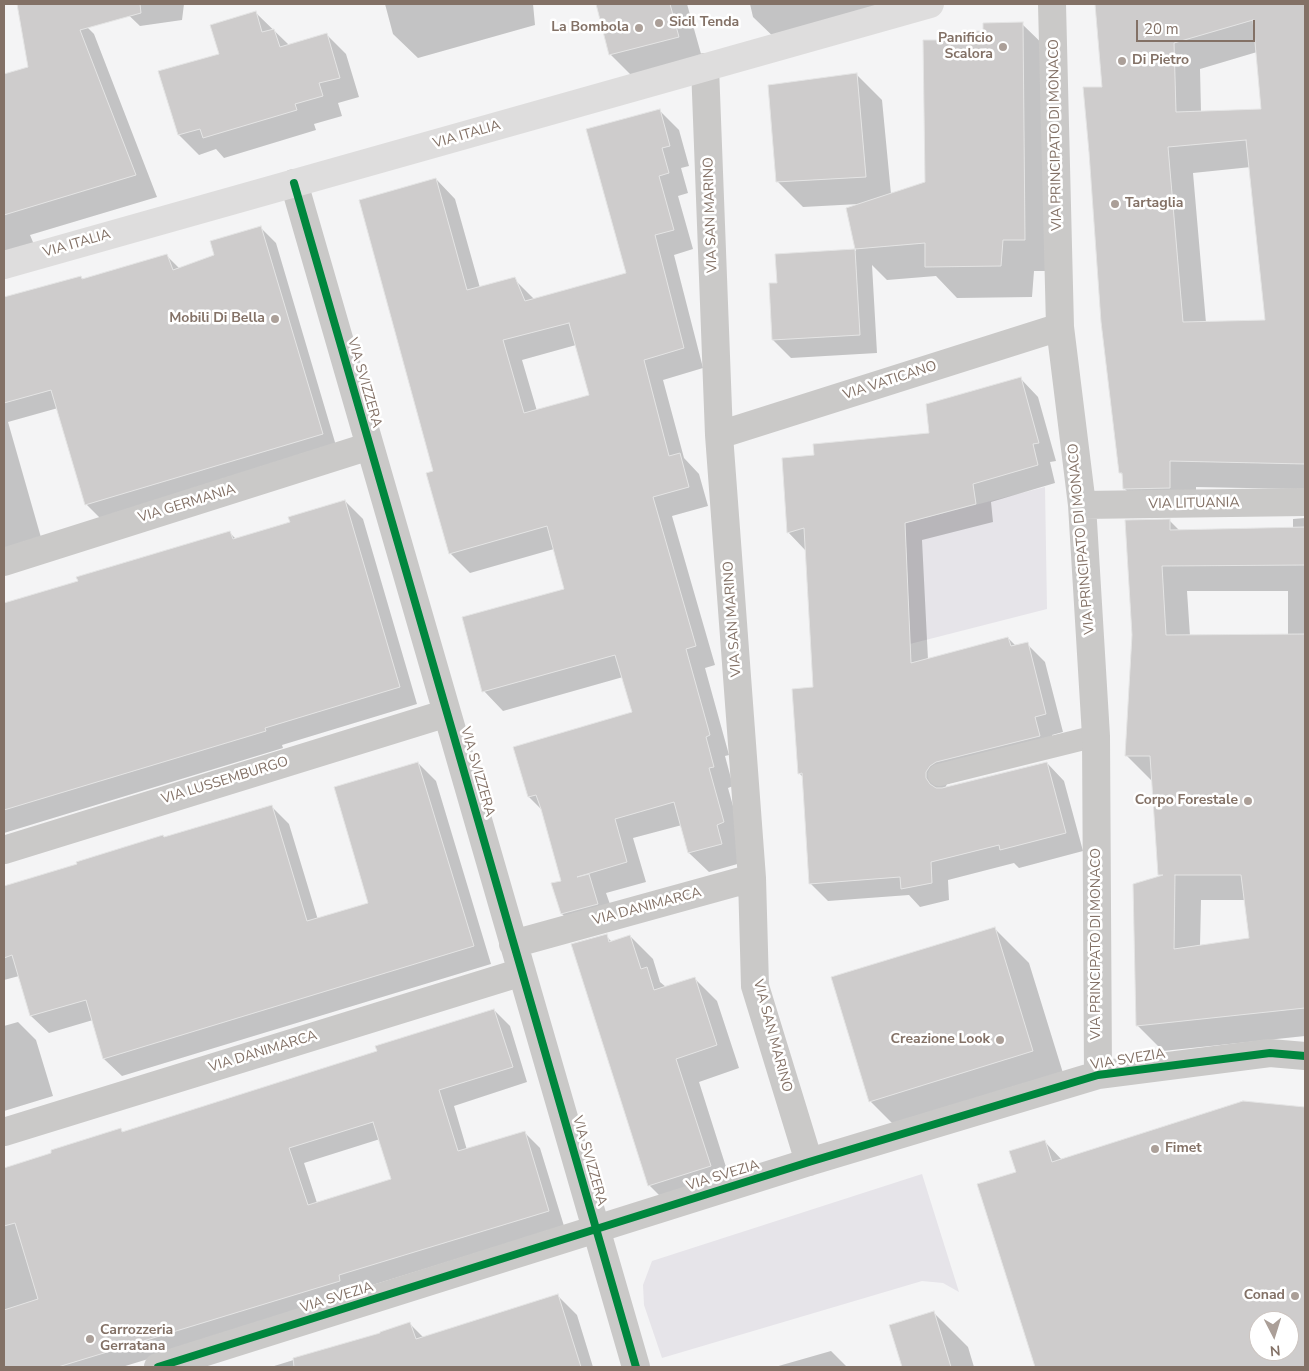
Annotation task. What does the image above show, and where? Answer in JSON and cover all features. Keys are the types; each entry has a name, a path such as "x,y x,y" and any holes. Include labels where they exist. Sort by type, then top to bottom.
{"street":[{"name":"VIA ITALIA","path":"4,265 930,4"},
{"name":"VIA PRINCIPATO DI MONACO","path":"1052,4 1060,327 1082,505 1096,736 1098,1075"},
{"name":"VIA SAN MARINO","path":"705,68 719,435 752,878 755,986 809,1162"},
{"name":"VIA SVIZZERA","path":"294,183 636,1367"},
{"name":"VIA VATICANO","path":"719,435 1060,327"},
{"name":"VIA GERMANIA","path":"4,562 370,446"},
{"name":"VIA LITUANIA","path":"1082,505 1305,502"},
{"name":"VIA LUSSEMBURGO","path":"4,850 447,713"},
{"name":"VIA DANIMARCA","path":"514,944 752,878"},
{"name":"VIA DANIMARCA","path":"4,1132 522,972"},
{"name":"VIA SVEZIA","path":"158,1367 809,1162 1098,1075 1270,1053 1305,1056"}],"lane":[{"path":"938,775 1096,736"}],"shaded area":[{"path":"1045,487 1047,609 910,644 905,523"},
{"path":"922,1174 959,1292 943,1283 922,1281 662,1358 644,1305 643,1285 652,1261"}],"building":[{"path":"17,4 140,4 141,13 80,30 136,175 4,215 4,74 28,67"},
{"path":"596,4 670,4 679,37 609,55"},
{"path":"1095,4 1305,4 1305,464 1170,461 1170,488 1123,489 1122,473 1119,473 1101,322 1083,87 1102,87","holes":["1253,20 1261,109 1176,112 1174,43","1246,140 1265,320 1183,322 1168,147"]},
{"path":"256,11 262,32 274,29 280,47 327,33 340,78 319,83 323,96 295,104 297,110 203,138 200,129 178,135 158,71 219,54 210,25"},
{"path":"1023,22 1025,240 1003,240 1001,266 925,267 925,243 855,249 846,208 925,182 923,40 960,40 961,31 983,31 983,23"},
{"path":"857,73 866,177 776,182 768,85"},
{"path":"660,109 670,146 662,148 669,173 659,176 674,230 655,235 684,348 644,360 669,456 680,453 689,487 653,497 696,646 686,649 710,735 706,737 714,767 709,768 724,822 717,825 722,844 688,853 674,802 615,819 627,862 577,877 589,874 598,904 561,914 551,883 561,881 541,809 536,795 528,797 513,747 632,712 615,655 482,692 462,617 564,589 547,526 449,554 426,473 433,471 359,200 436,178 467,290 515,277 525,301 626,273 586,129","holes":["569,323 589,395 524,413 503,340"]},
{"path":"261,226 323,434 85,505 51,390 4,403 4,297 81,276 82,279 167,254 173,270 214,255 210,241"},
{"path":"855,249 860,335 772,340 769,283 777,283 775,254"},
{"path":"1021,377 1039,443 1033,444 1038,465 973,484 976,504 905,523 911,663 1008,637 1011,646 1028,642 1046,714 1035,717 1040,736 936,762 926,772 926,778 936,788 942,788 1047,762 1066,833 1000,850 999,845 931,862 932,883 901,889 900,877 809,884 802,773 798,774 792,689 813,687 804,528 787,533 782,458 814,455 813,444 929,433 926,404"},
{"path":"345,500 400,687 265,728 266,731 4,810 4,603 78,581 76,577 230,531 233,539 290,522 288,517"},
{"path":"1170,519 1170,530 1305,527 1305,565 1162,566 1166,635 1305,634 1305,1008 1136,1026 1133,884 1163,875 1158,875 1150,756 1125,756 1132,635 1125,520","holes":["1175,875 1241,875 1249,938 1174,949"]},
{"path":"418,762 474,946 103,1059 86,1000 30,1016 12,955 4,958 4,886 163,835 164,837 272,805 307,921 368,903 334,787"},
{"path":"995,927 1033,1051 869,1102 831,977"},
{"path":"607,934 609,942 630,935 641,969 647,967 654,990 695,977 717,1045 676,1059 711,1166 648,1186 571,944"},
{"path":"494,1009 513,1067 439,1090 458,1151 525,1131 549,1211 339,1275 340,1281 58,1367 4,1367 4,1310 38,1299 15,1223 4,1226 4,1168 51,1153 51,1150 121,1128 122,1132 377,1051 375,1046","holes":["373,1122 391,1179 308,1205 289,1148"]},
{"path":"1243,1101 1305,1107 1305,1367 1035,1367 977,1184 1016,1172 1009,1151 1045,1140 1052,1162"},
{"path":"558,1294 581,1367 294,1367 293,1358 380,1333 410,1322 416,1339"},
{"path":"934,1311 951,1367 902,1367 889,1325"}],"cycle path":[{"path":"294,183 636,1367"},
{"path":"158,1367 809,1162 1098,1075 1270,1053 1305,1056"}],"place":[{"name":"Sicil Tenda","path":"659,23"},
{"name":"La Bombola","path":"639,28"},
{"name":"Panificio Scalora","path":"1003,47"},
{"name":"Di Pietro","path":"1122,61"},
{"name":"Tartaglia","path":"1115,204"},
{"name":"Mobili Di Bella","path":"275,319"},
{"name":"Corpo Forestale","path":"1248,801"},
{"name":"Creazione Look","path":"1000,1040"},
{"name":"Fimet","path":"1155,1149"},
{"name":"Conad","path":"1295,1296"},
{"name":"Carrozzeria Gerratana","path":"90,1339"}]}
